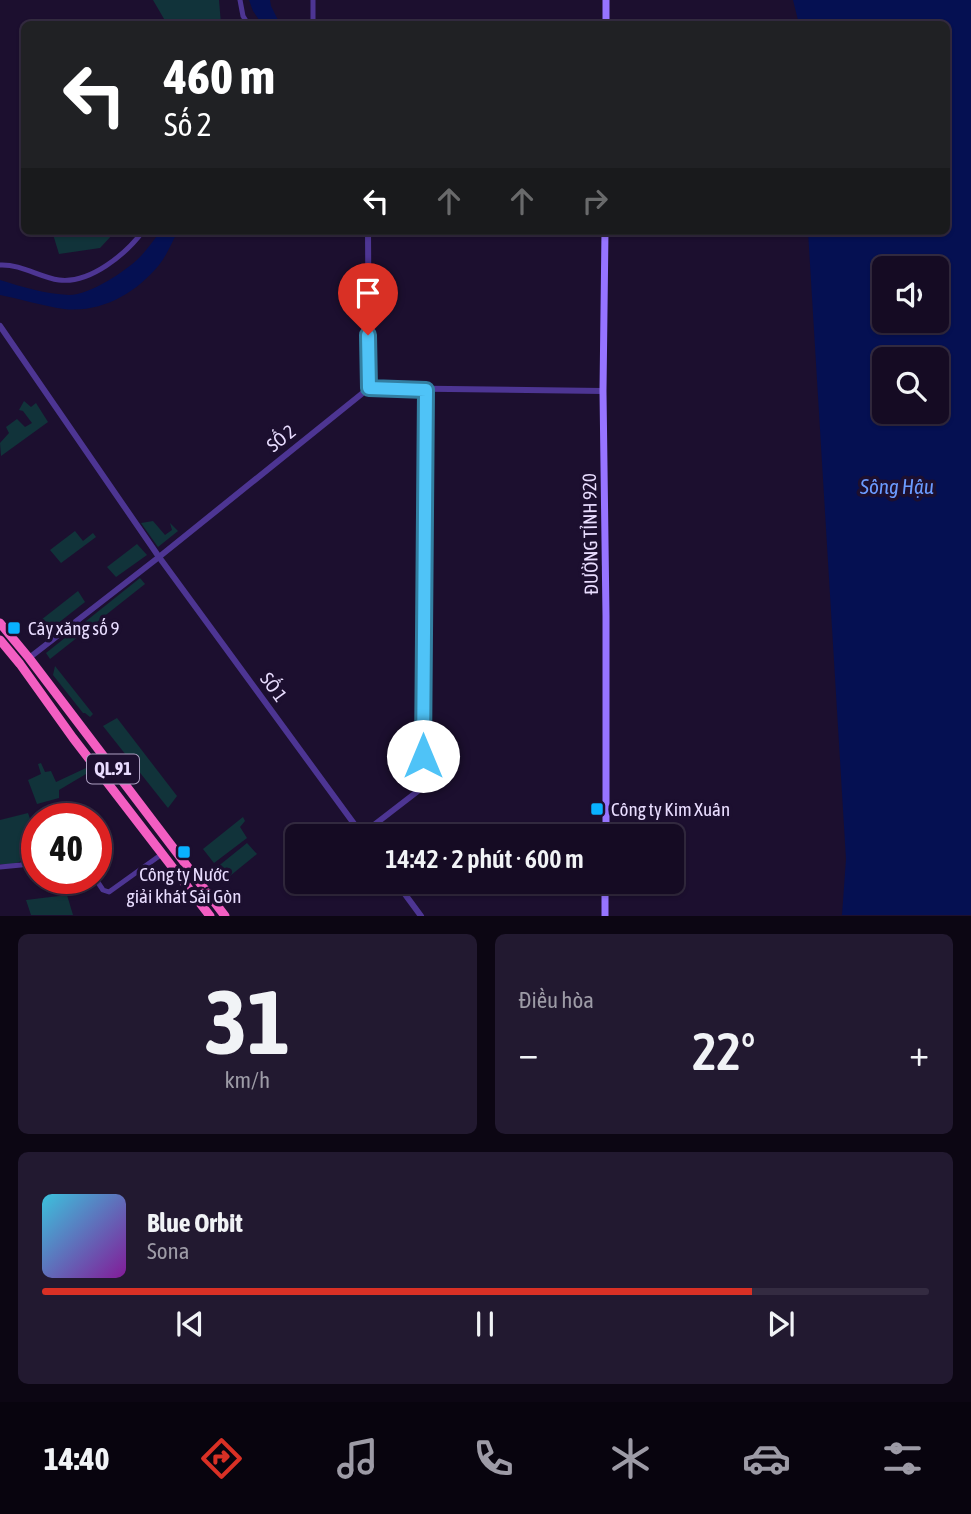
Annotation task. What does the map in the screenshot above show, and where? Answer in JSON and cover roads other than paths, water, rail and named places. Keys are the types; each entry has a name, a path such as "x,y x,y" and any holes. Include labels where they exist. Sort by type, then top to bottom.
{"highway":[{"name":"QL.91","path":"0,623 225,915"},
{"name":"QL.91","path":"0,640 72,738 210,915"},
{"path":"20,664 29,658"}],"main road":[{"path":"606,0 606,21"},
{"name":"ĐƯỜNG TỈNH 920","path":"604,235 606,824"},
{"path":"604,915 605,894"}],"street":[{"path":"240,0 246,21"},
{"path":"313,0 313,21"},
{"path":"0,265 19,267 59,280 81,277 116,260 140,235"},
{"path":"368,235 369,388 603,391"},
{"name":"SỐ 1","path":"0,326 159,556 353,824"},
{"name":"SỐ 2","path":"29,658 369,388"},
{"path":"377,824 418,791 423,783 426,390"},
{"path":"112,890 162,854"},
{"path":"0,867 21,865"},
{"path":"405,894 421,915"}],"water":[{"path":"249,0 270,0 278,21 260,21"},
{"name":"Sông Hậu","path":"793,0 971,0 971,915 842,915 846,859 808,235 950,235 950,21 798,21"},
{"path":"158,235 176,235 167,253 150,275 129,292 105,304 92,308 64,309 0,295 0,280 34,290 78,294 117,275 143,254"}],"place":[{"name":"Cây xăng số 9","path":"14,628"},
{"name":"Công ty Kim Xuân","path":"597,809"},
{"name":"Công ty Nước giải khát Sài Gòn","path":"184,852"}]}
